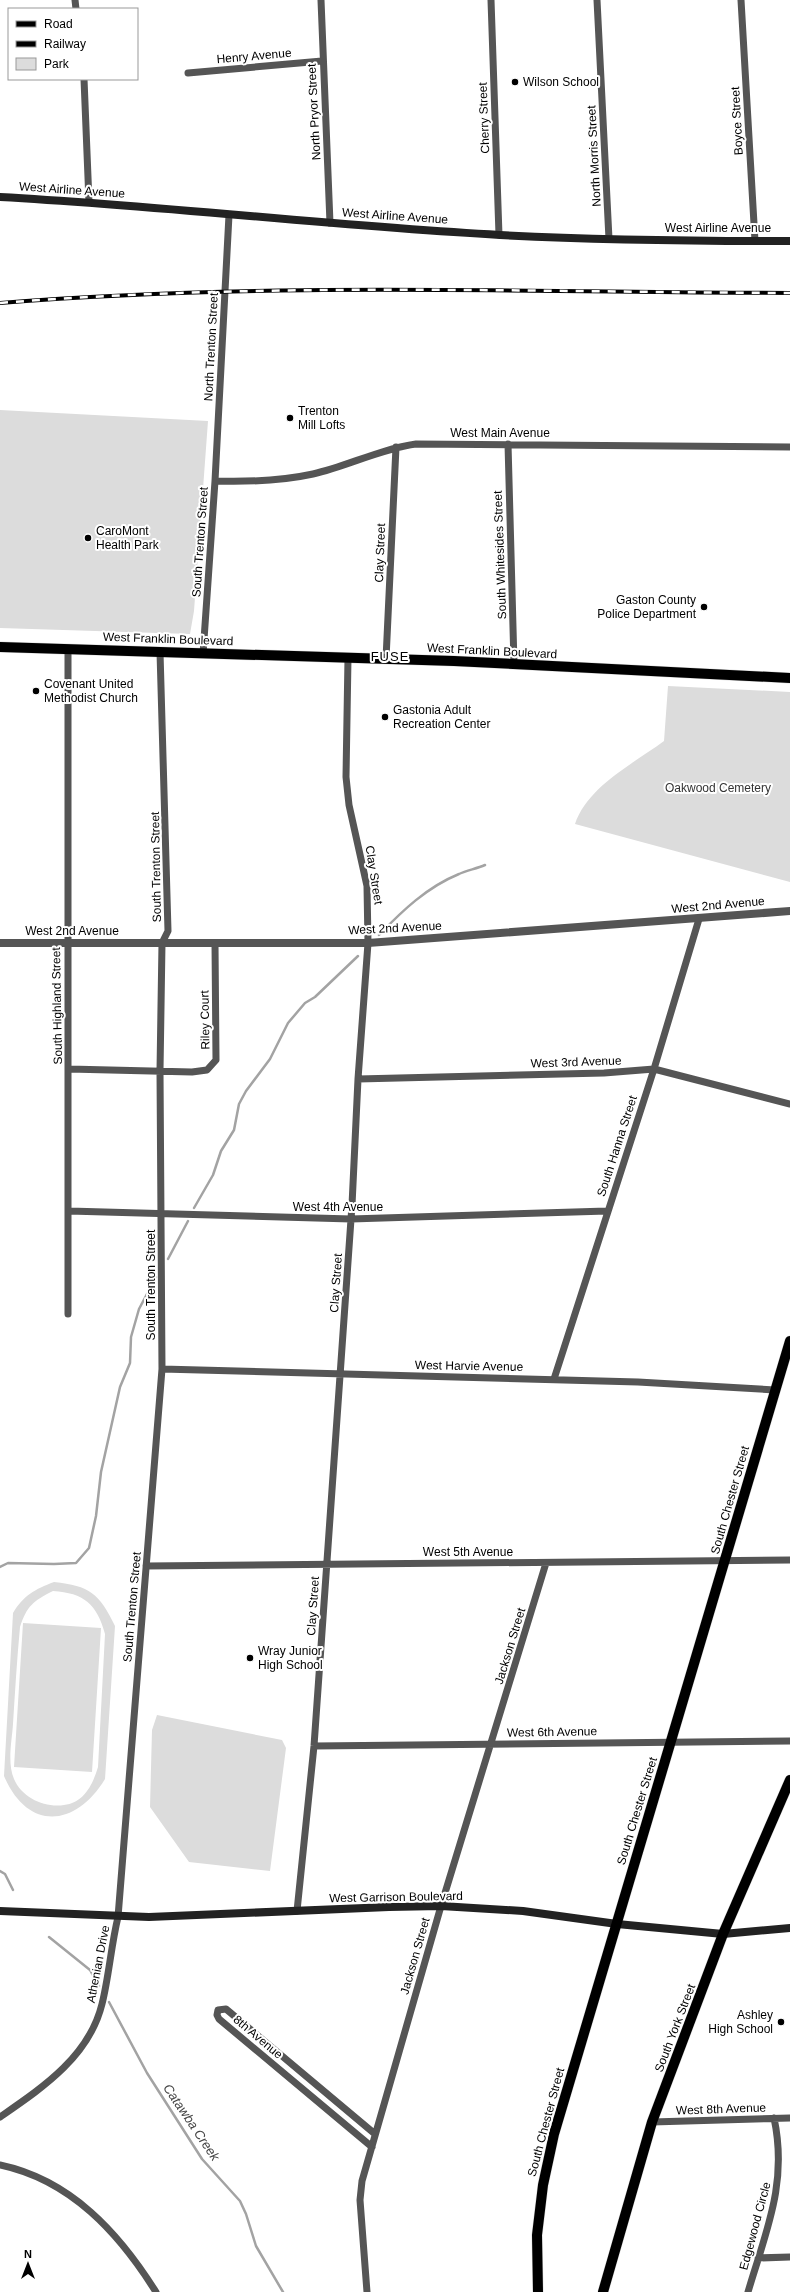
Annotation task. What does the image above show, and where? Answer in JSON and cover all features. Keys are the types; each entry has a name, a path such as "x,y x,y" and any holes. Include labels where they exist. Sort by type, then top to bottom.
{"main road":[{"name":"West Airline Avenue","path":"0,197 90,202 229,215 499,235 609,240 790,241"},
{"name":"West Franklin Boulevard","path":"0,648 386,659 790,678"},
{"name":"South Chester Street","path":"538,2292 537,2235 543,2185 554,2134 726,1561 790,1341"},
{"name":"South York Street","path":"604,2292 652,2122 724,1934 790,1780"},
{"name":"West Garrison Boulevard","path":"0,1912 118,1917 441,1906 523,1911 617,1924 724,1934 790,1928"}],"street":[{"name":"North Pryor Street","path":"321,0 322,61 330,223"},
{"name":"Cherry Street","path":"491,0 499,235"},
{"name":"North Morris Street","path":"597,0 609,240"},
{"name":"Boyce Street","path":"741,0 755,241"},
{"name":"Henry Avenue","path":"188,73 322,61"},
{"path":"84,80 90,202"},
{"name":"North Trenton Street","path":"216,481 229,215"},
{"name":"West Main Avenue","path":"216,481 260,482 314,474 396,447 416,444 790,447"},
{"name":"South Whitesides Street","path":"508,444 514,664"},
{"name":"Clay Street","path":"386,659 396,447"},
{"name":"South Trenton Street","path":"203,654 216,481"},
{"name":"South Highland Street","path":"68,649 68,1314"},
{"name":"South Trenton Street","path":"118,1917 162,1369 160,1071 162,944 168,930 160,652"},
{"name":"Clay Street","path":"296,1911 314,1746 351,1219 358,1079 368,943 367,886 349,805 346,778 348,658"},
{"name":"West 2nd Avenue","path":"0,942 162,944 368,943 790,912"},
{"name":"South Hanna Street","path":"554,1379 654,1069 700,919"},
{"name":"Riley Court","path":"160,1071 192,1072 207,1070 216,1060 215,943"},
{"path":"69,1069 160,1071"},
{"name":"West 3rd Avenue","path":"358,1079 604,1073 654,1069 790,1104"},
{"name":"West 4th Avenue","path":"69,1211 351,1219 607,1212"},
{"name":"West Harvie Avenue","path":"162,1369 554,1379 775,1390"},
{"name":"West 5th Avenue","path":"146,1566 790,1560"},
{"name":"Jackson Street","path":"367,2292 360,2200 362,2181 441,1906 492,1744 546,1562"},
{"name":"West 6th Avenue","path":"314,1746 790,1741"},
{"name":"Athenian Drive","path":"0,2117 58,2074 78,2053 94,2026 102,2006 118,1917"},
{"name":"8th Avenue","path":"372,2147 219,2019 217,2015 218,2010 226,2009 375,2134"},
{"name":"Edgewood Circle","path":"748,2292 779,2182 780,2154 774,2118"},
{"name":"West 8th Avenue","path":"652,2122 790,2118"},
{"path":"0,2165 32,2173 72,2195 105,2224 123,2244 156,2292"},
{"path":"758,2258 790,2257"}],"green space":[{"name":"CaroMont Health Park","path":"0,410 208,421 194,611 190,634 0,628"},
{"name":"Oakwood Cemetery","path":"668,686 790,692 790,882 575,824 581,810 601,787 626,767 664,741"},
{"path":"54,1582 66,1584 85,1589 92,1593 104,1606 115,1626 105,1779 93,1795 80,1807 67,1814 53,1816 39,1814 26,1807 14,1794 4,1776 13,1613 25,1598 35,1590","holes":["53,1591 73,1594 88,1602 98,1615 105,1634 98,1767 87,1792 82,1797 77,1801 57,1806 42,1803 23,1792 18,1786 12,1773 10,1752 20,1627 28,1609 36,1601"]},
{"path":"23,1623 101,1628 92,1772 14,1767"},
{"path":"157,1715 282,1740 286,1748 270,1871 189,1862 150,1807 152,1730"}],"waterway":[{"path":"379,935 416,900 436,886 447,879 485,865"},
{"path":"194,1208 213,1175 221,1151 234,1130 239,1104 246,1091 270,1059 288,1023 305,1003 315,997 358,956"},
{"path":"168,1259 188,1221"},
{"path":"0,1567 8,1563 76,1563 89,1548 96,1516 101,1472 120,1387 130,1363 131,1337 139,1309 156,1277"},
{"name":"Catawba Creek","path":"0,1871 5,1874 13,1890"},
{"name":"Catawba Creek","path":"49,1937 90,1970 99,1986"},
{"name":"Catawba Creek","path":"109,2002 147,2073 202,2159 240,2201 246,2214 256,2246 283,2292"}],"railway":[{"path":"0,303 98,296 296,290 494,290 790,293"}],"place":[{"name":"Wilson School","path":"515,82"},
{"name":"Trenton Mill Lofts","path":"290,418"},
{"name":"CaroMont Health Park","path":"88,538"},
{"name":"Gaston County Police Department","path":"704,607"},
{"name":"Covenant United Methodist Church","path":"36,691"},
{"name":"Gastonia Adult Recreation Center","path":"385,717"},
{"name":"Wray Junior High School","path":"250,1658"},
{"name":"Ashley High School","path":"781,2022"}],"district":[{"name":"FUSE","path":"390,656"}]}
